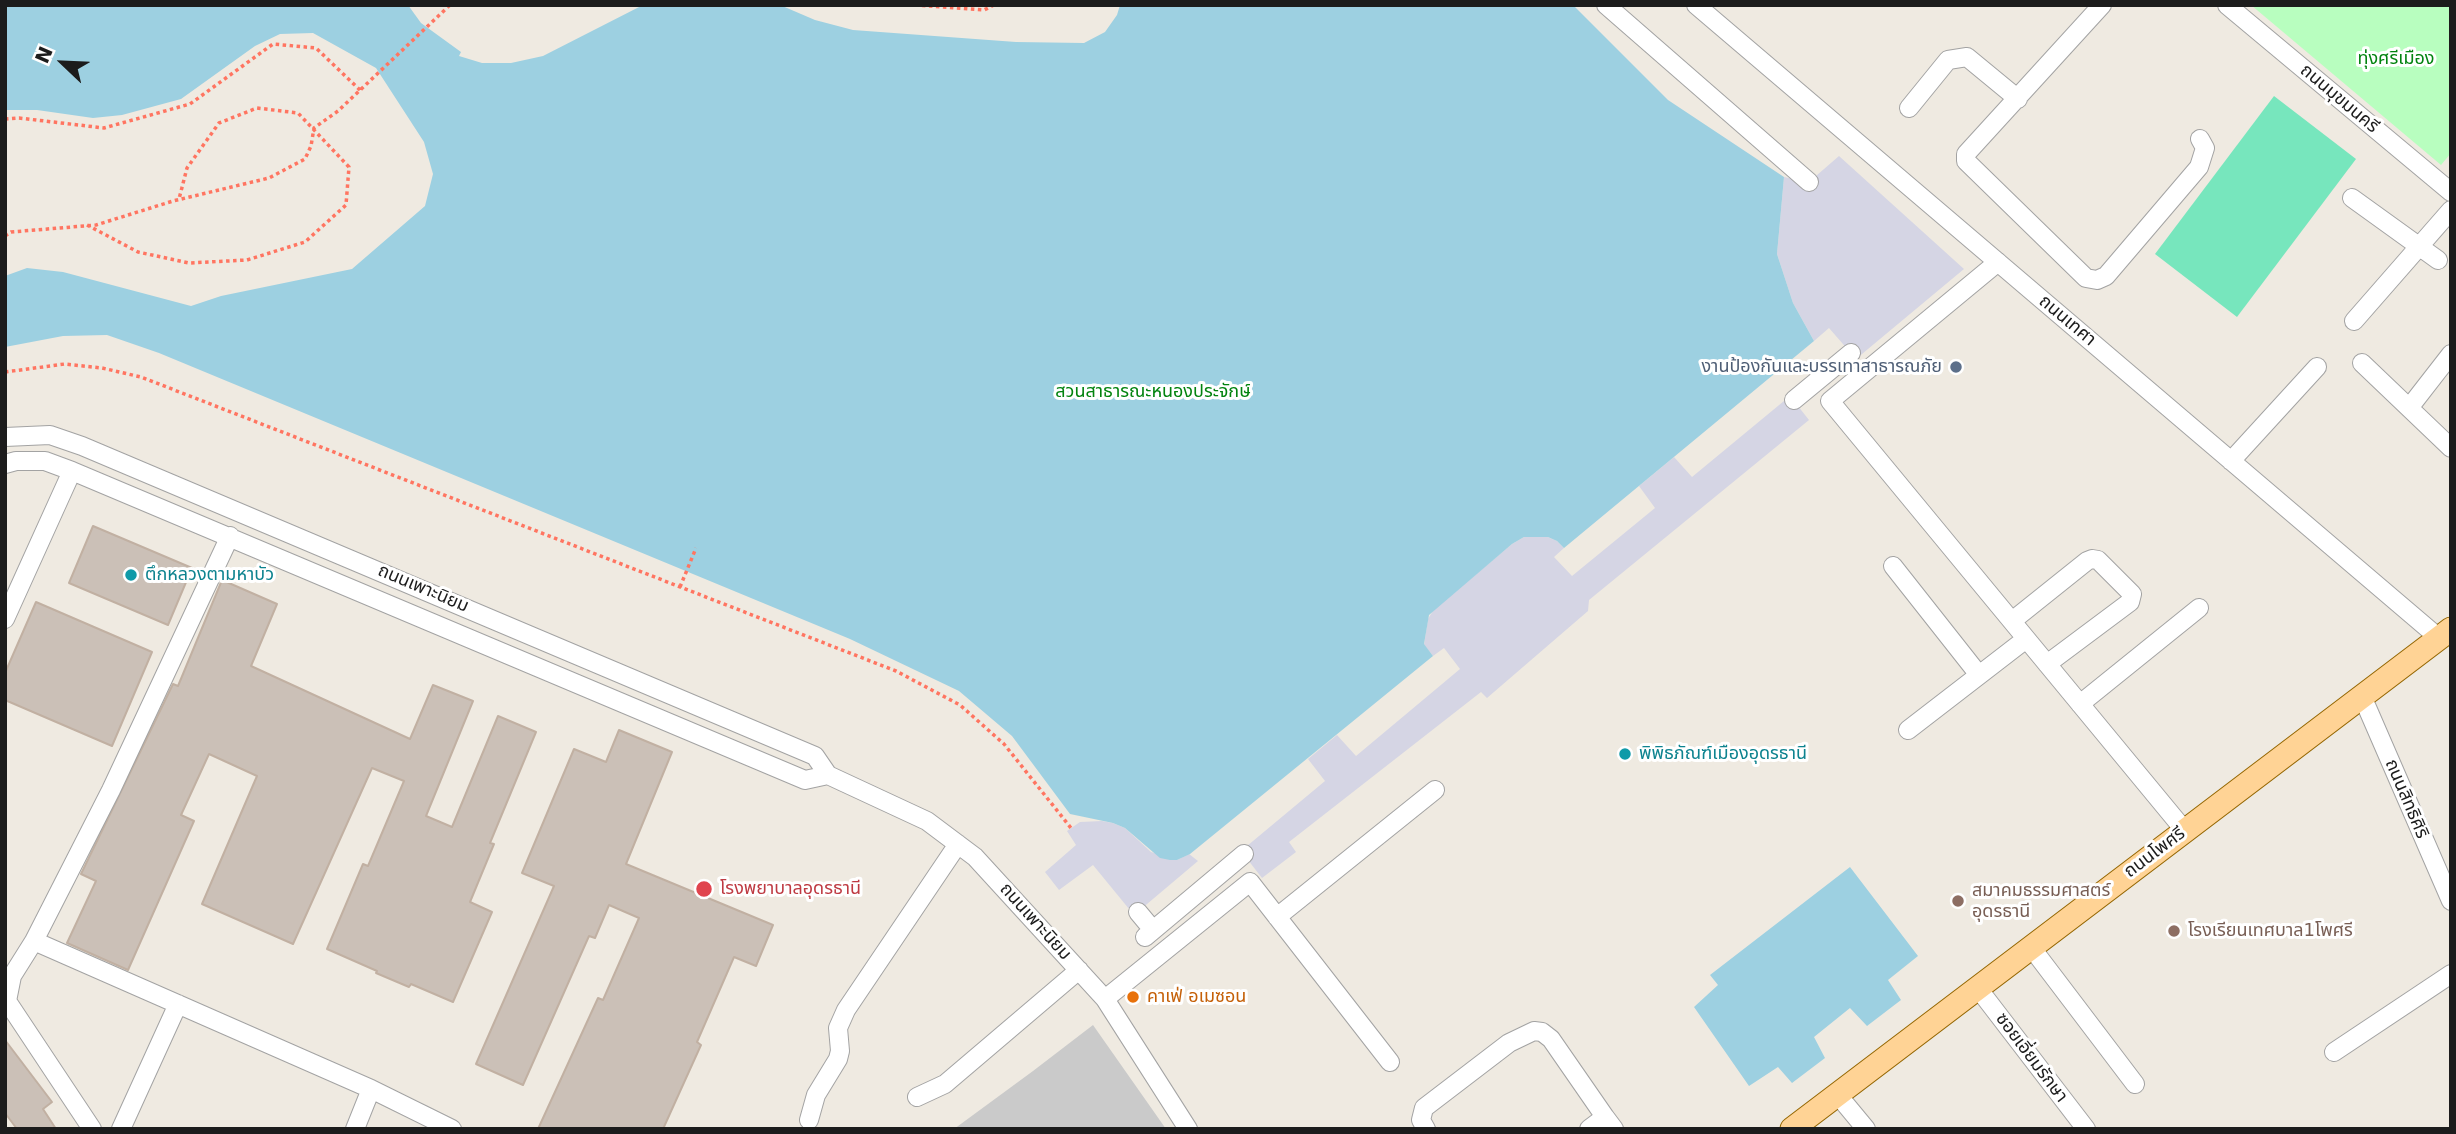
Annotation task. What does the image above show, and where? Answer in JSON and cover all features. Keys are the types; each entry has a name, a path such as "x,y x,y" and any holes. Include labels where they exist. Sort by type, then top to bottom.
{"main road":[{"name":"ถนนโพศรี","path":"1792,1129 2445,633"}],"street":[{"path":"1606,5 1809,182"},
{"name":"ถนนเทศา","path":"1696,5 2231,461 2445,633"},
{"path":"2102,5 1965,158 2086,278 2091,279 2106,276 2200,167 2205,148 2200,139"},
{"name":"ถนนมุขมนครี","path":"2227,5 2448,184"},
{"path":"1909,108 1948,60 1967,57 2018,99"},
{"path":"2352,198 2438,260"},
{"path":"2354,320 2451,210"},
{"path":"1998,262 1830,401 2185,831"},
{"path":"1794,400 1851,353"},
{"path":"2409,408 2451,354"},
{"path":"2362,363 2451,448"},
{"path":"2231,461 2317,367"},
{"name":"ถนนเพาะนิยม","path":"5,437 50,435 143,470 816,756 828,775 927,821 975,857 1105,999 1188,1129"},
{"name":"ถนนเพาะนิยม","path":"5,464 16,461 45,461 72,471 805,780 828,775"},
{"path":"5,619 72,471"},
{"path":"92,1129 8,1002 12,976 34,941 111,790 230,536"},
{"path":"2012,621 2092,559 2098,560 2132,594 2130,602 2047,664"},
{"path":"1893,566 1979,675"},
{"path":"2080,704 2199,608"},
{"path":"1908,730 2026,639"},
{"name":"ถนนสิทธิศิริ","path":"2362,696 2451,901"},
{"path":"1277,918 1435,790"},
{"path":"809,1121 816,1095 838,1059 838,1028 846,1010 958,844"},
{"path":"1138,912 1149,934 1244,854"},
{"path":"1105,999 1250,882 1390,1062"},
{"path":"34,941 371,1089 452,1129"},
{"path":"2031,947 2135,1084"},
{"path":"917,1097 945,1084 1079,970"},
{"path":"2334,1052 2451,974"},
{"name":"ซอยเอี่ยมรักษา","path":"1977,987 2085,1129"},
{"path":"121,1129 178,1004"},
{"path":"1426,1129 1421,1121 1424,1108 1508,1043 1534,1031 1542,1031 1551,1039 1609,1123 1589,1129"},
{"path":"355,1129 371,1089"},
{"path":"1838,1094 1866,1129"}],"path":[{"path":"5,236 11,232 87,226 179,199 269,178 305,159 311,146 314,128 338,111 450,5"},
{"path":"915,5 984,10 994,5"},
{"path":"5,119 19,118 104,128 190,104 273,44 316,48 360,90"},
{"path":"87,226 138,252 189,262 247,260 305,242 346,205 348,167 298,113 257,108 219,123 187,168 179,199"},
{"path":"5,372 65,364 102,368 141,377 896,671 960,705 1004,744 1072,828"},
{"path":"680,587 696,548"}],"shaded area":[{"path":"1839,156 1964,269 1856,359 1829,328 1814,341 1793,303 1777,254 1784,177 1809,182"},
{"path":"1790,396 1809,420 1589,600 1588,611 1487,698 1481,692 1289,842 1296,852 1262,878 1241,851 1325,781 1308,759 1337,735 1356,756 1460,669 1444,648 1433,656 1424,645 1428,619 1434,609 1524,537 1548,537 1557,541 1564,548 1554,557 1572,576 1655,508 1639,486 1674,457 1692,477"},
{"path":"1102,821 1125,828 1151,852 1177,860 1189,854 1198,861 1134,915 1093,865 1059,890 1045,872 1076,845 1067,831 1080,822"},
{"path":"1093,1025 1166,1129 954,1129 1033,1071"}],"green space":[{"name":"ทุ่งศรีเมือง","path":"2251,5 2451,5 2451,153 2441,165"},
{"path":"2274,96 2356,159 2237,317 2155,254"}],"water":[{"name":"สวนสาธารณะหนองประจักษ์","path":"5,5 408,5 421,23 461,52 459,56 482,63 511,63 543,56 643,5 780,5 815,20 853,30 1016,42 1084,43 1105,32 1117,15 1120,5 1573,5 1668,100 1784,177 1777,254 1793,303 1814,341 1564,548 1548,537 1524,537 1512,544 1429,615 1424,644 1433,656 1190,854 1170,860 1160,858 1125,828 1070,814 1012,736 959,691 850,639 159,353 107,335 63,336 5,347 5,276 27,268 63,272 191,306 221,296 352,269 425,206 433,174 424,142 376,68 313,33 280,34 255,46 181,99 122,115 93,118 37,110 5,110"},
{"path":"1850,867 1918,956 1888,980 1901,1000 1867,1026 1850,1008 1814,1037 1825,1058 1792,1083 1778,1067 1749,1086 1694,1007 1718,985 1710,975"}],"building":[{"name":"ตึกหลวงตามหาบัว","path":"93,526 192,568 168,625 69,583"},
{"path":"222,580 277,604 251,666 410,739 433,685 473,701 426,816 452,827 498,716 536,732 490,843 494,844 470,902 492,912 453,1002 411,984 409,987 327,949 363,864 368,866 404,781 372,768 293,944 202,904 257,776 209,754 181,815 194,821 128,970 67,943 96,881 81,874 173,684 178,686"},
{"path":"36,602 152,652 112,746 5,700 5,673"},
{"path":"619,730 672,752 626,864 773,925 756,966 734,957 697,1042 701,1045 663,1129 538,1129 598,998 603,1000 639,918 609,905 595,938 589,936 523,1085 476,1064 554,886 522,873 574,749 606,762"},
{"path":"5,1040 52,1102 43,1109 56,1129 17,1129 5,1113"}],"place":[{"name":"งานป้องกันและบรรเทาสาธารณภัย","path":"1956,367"},
{"name":"ตึกหลวงตามหาบัว","path":"131,575"},
{"name":"พิพิธภัณฑ์เมืองอุดรธานี","path":"1625,754"},
{"name":"โรงพยาบาลอุดรธานี","path":"704,889"},
{"name":"สมาคมธรรมศาสตร์ อุดรธานี","path":"1958,901"},
{"name":"โรงเรียนเทศบาล1โพศรี","path":"2174,931"},
{"name":"คาเฟ่ อเมซอน","path":"1133,997"}]}
